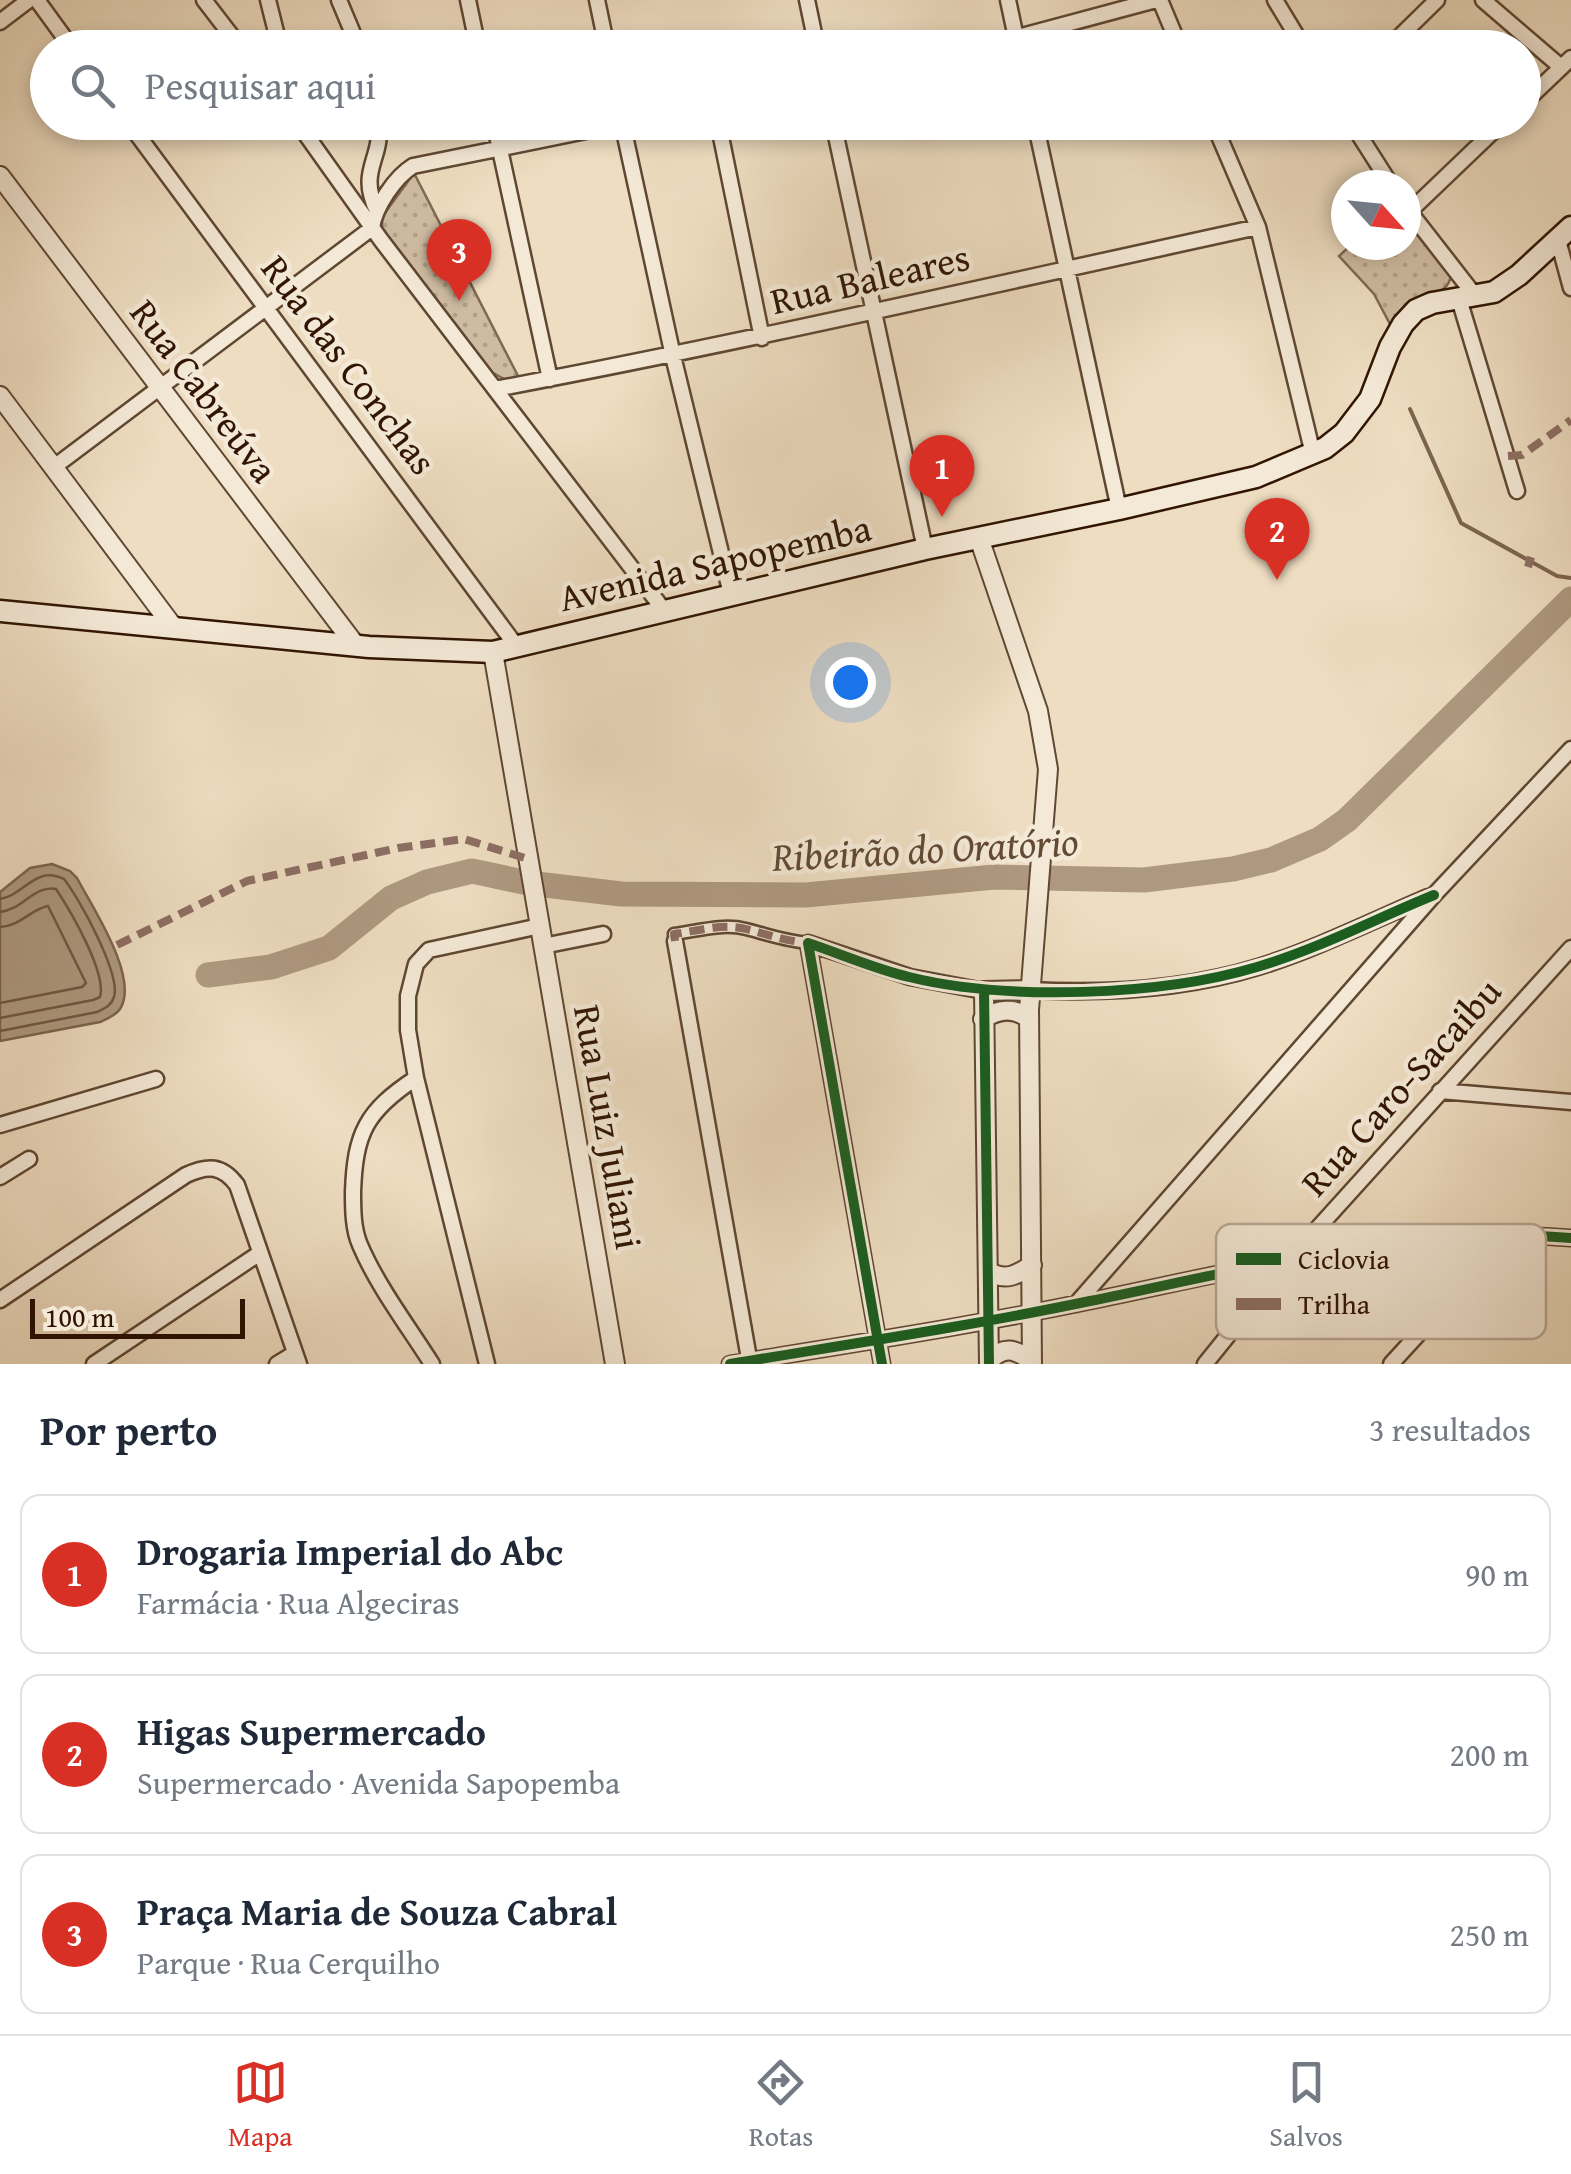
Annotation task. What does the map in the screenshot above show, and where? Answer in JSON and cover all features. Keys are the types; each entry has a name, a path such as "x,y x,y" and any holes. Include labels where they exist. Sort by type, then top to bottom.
{"main road":[{"name":"Avenida Sapopemba","path":"0,611 356,646 493,652 926,548 1119,509 1256,476 1313,454 1344,432 1363,410 1390,347 1410,316 1432,303 1502,288 1565,233"}],"street":[{"path":"0,22 33,0 57,30"},
{"path":"204,0 227,30"},
{"path":"268,0 276,30"},
{"path":"338,0 351,30"},
{"path":"468,0 474,30"},
{"path":"597,0 603,30"},
{"path":"807,0 813,30"},
{"path":"1008,0 1015,30"},
{"path":"1060,30 1158,0 1172,30"},
{"path":"1275,0 1293,30"},
{"path":"1406,30 1437,0"},
{"path":"1483,0 1523,30"},
{"path":"1541,44 1566,63 1541,87"},
{"name":"Rua das Conchas","path":"141,140 517,647"},
{"path":"310,140 372,228 663,609"},
{"path":"377,211 368,186 380,140"},
{"path":"498,140 550,379"},
{"path":"54,467 372,228 377,211 401,175 413,166 546,140"},
{"path":"629,140 674,356 731,594"},
{"path":"722,140 762,338"},
{"path":"837,140 926,548"},
{"path":"1039,140 1119,509"},
{"path":"1221,140 1258,227 1313,454"},
{"path":"1362,140 1381,170"},
{"path":"1421,197 1483,140"},
{"name":"Rua Cabreúva","path":"0,176 356,646"},
{"name":"Rua Baleares","path":"496,390 762,338 1258,227"},
{"path":"1421,228 1468,298 1516,491"},
{"path":"1565,233 1571,288"},
{"path":"0,396 174,628"},
{"path":"979,538 1046,745 1046,807 1029,1019 1032,1362"},
{"name":"Rua Luiz Juliani","path":"493,652 615,1364"},
{"path":"1076,1304 1434,895 1571,749"},
{"path":"749,1362 675,938 702,929 742,928 776,940 808,943 910,978 984,991 1171,986 1257,968 1434,895"},
{"path":"487,1364 416,1078 408,1030 408,996 420,957 434,948 540,926"},
{"path":"544,946 603,934"},
{"path":"808,943 882,1364"},
{"name":"Rua Caro-Sacaibu","path":"1321,1224 1571,948"},
{"path":"984,991 989,1362"},
{"path":"983,1019 1012,1011 1029,1019"},
{"path":"416,1078 388,1098 360,1134 355,1149 353,1198 360,1247 432,1364"},
{"path":"0,1125 156,1079"},
{"path":"1440,1092 1571,1102"},
{"path":"0,1177 29,1159"},
{"path":"0,1300 186,1175 210,1167 224,1170 237,1184 297,1359 277,1364"},
{"path":"1546,1237 1571,1238"},
{"path":"94,1364 260,1253"},
{"path":"988,1271 1001,1277 1014,1276 1032,1265"},
{"path":"730,1364 989,1320 1216,1276"},
{"name":"Rua Caro-Sacaibu","path":"1205,1364 1225,1339"},
{"path":"1391,1364 1414,1339"},
{"path":"989,1362 1000,1351 1010,1349 1032,1362"}],"shaded area":[{"path":"414,173 519,378 508,381 493,373 382,228 382,217"},
{"path":"1421,237 1451,276 1446,287 1418,301 1391,326 1374,294 1343,260 1421,260"}],"water":[{"path":"52,864 77,878 93,906 119,962 125,996 120,1009 100,1022 0,1041 0,892 30,868"}],"waterway":[{"path":"1410,409 1461,523 1557,576 1571,578"},
{"name":"Ribeirão do Oratório","path":"208,975 271,967 329,948 391,898 427,882 472,871 528,883 621,894 806,895 994,877 1144,880 1271,860 1320,839 1347,820 1571,599"}],"marked path":[{"path":"1508,456 1522,455 1571,420"},
{"path":"1528,567 1531,557"},
{"path":"117,945 247,881 398,848 464,839 528,859"},
{"path":"675,941 674,934 728,927 808,943"}],"cycle path":[{"path":"882,1364 808,943 896,974 948,985 1037,992 1130,989 1218,977 1280,960 1434,895"},
{"path":"984,991 989,1364"},
{"path":"1546,1237 1571,1238"},
{"path":"730,1364 1000,1319 1216,1275"}],"place":[{"name":"Praça Maria de Souza Cabral","path":"459,301"},
{"name":"Drogaria Imperial do Abc","path":"942,517"},
{"name":"Higas Supermercado","path":"1277,580"}]}
